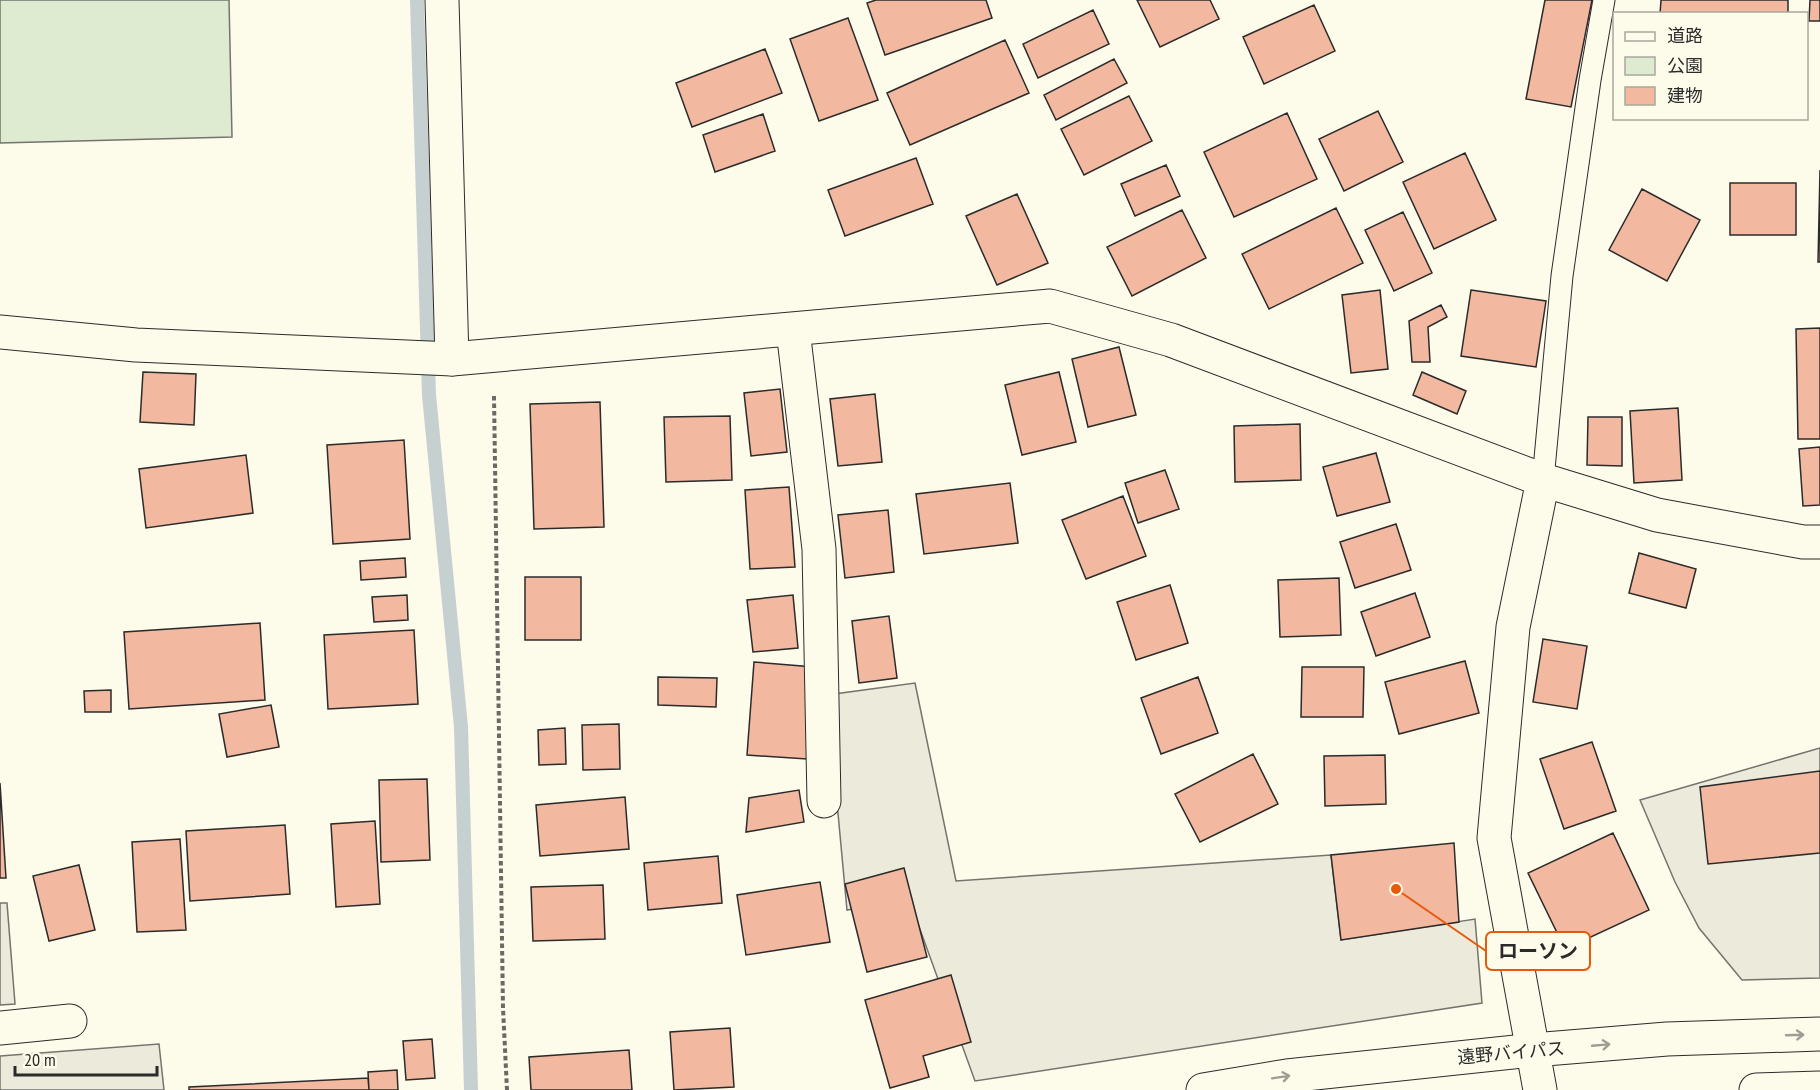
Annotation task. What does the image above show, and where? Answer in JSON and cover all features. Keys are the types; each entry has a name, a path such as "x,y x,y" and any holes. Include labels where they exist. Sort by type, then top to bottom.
{"main road":[{"path":"442,0 452,359"},
{"path":"0,332 136,345 452,359 1050,306 1171,340 1544,480 1657,515 1803,542 1820,542"},
{"path":"793,330 819,549 824,801"},
{"path":"1540,1090 1494,837 1513,627 1544,480"},
{"path":"0,1028 70,1021"},
{"name":"遠野バイパス","path":"1203,1090 1287,1076 1533,1050 1667,1039 1820,1034"},
{"path":"1756,1090 1820,1088"}],"lane":[{"path":"1544,480 1562,276 1590,80 1604,0"}],"path":[{"path":"493,356 503,1008 507,1090"}],"green space":[{"path":"0,0 229,0 232,137 0,143"}],"shaded area":[{"path":"915,683 956,881 1331,855 1341,940 1475,919 1482,1003 975,1081 909,899 847,910 827,695"},
{"path":"1820,748 1820,978 1742,980 1699,928 1675,882 1640,800"},
{"path":"0,903 7,903 15,1004 0,1005"},
{"path":"159,1044 164,1090 0,1090 0,1056"}],"building":[{"path":"876,0 986,0 992,18 885,55 867,3"},
{"path":"1137,0 1210,0 1219,19 1160,47"},
{"path":"1545,0 1592,0 1571,107 1526,99"},
{"path":"1661,0 1788,0 1788,12 1660,12"},
{"path":"1810,0 1820,0 1820,21 1809,21"},
{"path":"1314,5 1335,51 1264,84 1243,37"},
{"path":"1093,10 1109,44 1038,78 1023,44"},
{"path":"848,18 878,100 819,121 790,39"},
{"path":"1005,40 1029,93 910,145 887,93"},
{"path":"765,49 782,93 692,127 676,83"},
{"path":"1114,59 1127,83 1056,120 1044,95"},
{"path":"1129,96 1152,141 1084,175 1061,129"},
{"path":"1378,111 1403,162 1344,191 1319,139"},
{"path":"1287,113 1317,179 1234,217 1204,152"},
{"path":"763,114 775,151 715,172 703,135"},
{"path":"1465,153 1496,220 1434,249 1403,182"},
{"path":"916,158 933,204 845,236 828,190"},
{"path":"1166,165 1180,196 1135,216 1121,184"},
{"path":"1820,170 1820,262 1818,262"},
{"path":"1730,183 1796,183 1796,235 1730,235"},
{"path":"1642,189 1700,220 1667,281 1609,250"},
{"path":"1017,194 1048,263 997,285 966,216"},
{"path":"1336,208 1363,263 1269,309 1242,254"},
{"path":"1182,210 1206,258 1132,296 1107,247"},
{"path":"1403,212 1432,273 1394,291 1365,230"},
{"path":"1380,290 1388,369 1351,373 1342,295"},
{"path":"1471,290 1546,301 1536,367 1461,356"},
{"path":"1441,305 1447,317 1428,327 1430,362 1412,362 1409,321"},
{"path":"1820,328 1820,439 1798,439 1796,329"},
{"path":"1119,347 1136,415 1088,427 1072,359"},
{"path":"143,372 196,374 194,425 140,422"},
{"path":"1059,372 1076,442 1022,455 1005,385"},
{"path":"1422,372 1466,391 1457,414 1413,395"},
{"path":"780,389 787,452 751,456 744,393"},
{"path":"875,394 882,462 838,466 830,399"},
{"path":"600,402 604,527 534,529 530,404"},
{"path":"1678,408 1682,480 1634,483 1630,411"},
{"path":"730,416 732,480 666,482 664,417"},
{"path":"1588,417 1622,417 1622,466 1587,465"},
{"path":"1300,424 1301,480 1235,482 1234,426"},
{"path":"404,440 410,539 333,544 327,445"},
{"path":"1820,447 1820,505 1803,506 1799,449"},
{"path":"1376,453 1390,502 1337,516 1323,467"},
{"path":"246,455 253,513 146,528 139,469"},
{"path":"1165,470 1179,509 1138,523 1125,483"},
{"path":"1010,483 1018,543 924,554 916,494"},
{"path":"789,487 795,567 750,569 745,490"},
{"path":"1123,496 1146,556 1086,579 1062,520"},
{"path":"888,510 894,572 845,578 838,515"},
{"path":"1396,524 1411,570 1355,588 1340,542"},
{"path":"1639,553 1696,569 1686,608 1629,593"},
{"path":"405,558 406,577 361,580 360,561"},
{"path":"525,577 581,577 581,640 525,640"},
{"path":"1339,578 1341,635 1280,637 1278,580"},
{"path":"1170,585 1188,643 1136,660 1117,602"},
{"path":"1415,593 1430,637 1376,656 1361,612"},
{"path":"407,595 408,620 374,622 372,597"},
{"path":"793,595 798,648 753,652 747,600"},
{"path":"889,616 897,678 859,683 852,621"},
{"path":"260,623 265,700 129,709 124,632"},
{"path":"414,630 418,704 328,709 324,635"},
{"path":"1543,639 1587,646 1577,709 1533,702"},
{"path":"1465,661 1479,713 1399,734 1385,682"},
{"path":"754,662 814,667 807,759 747,755"},
{"path":"1302,667 1364,667 1363,717 1301,717"},
{"path":"658,677 717,678 716,707 658,705"},
{"path":"1198,677 1218,733 1161,754 1141,698"},
{"path":"111,690 111,712 85,712 84,691"},
{"path":"271,705 279,747 227,757 219,714"},
{"path":"619,724 620,769 583,770 582,725"},
{"path":"565,728 566,764 539,765 538,730"},
{"path":"1592,742 1616,811 1564,829 1540,759"},
{"path":"1253,754 1278,804 1200,842 1175,794"},
{"path":"1385,755 1386,804 1325,806 1324,756"},
{"path":"1820,771 1820,853 1708,864 1700,787"},
{"path":"427,779 430,860 381,862 379,780"},
{"path":"0,783 6,878 0,878"},
{"path":"799,790 804,822 746,832 749,798"},
{"path":"625,797 629,849 540,856 536,805"},
{"path":"375,821 380,904 336,907 331,824"},
{"path":"285,825 290,894 190,901 186,831"},
{"path":"1613,833 1649,910 1565,949 1528,873"},
{"path":"180,839 186,930 137,932 132,842"},
{"path":"1454,843 1459,922 1341,940 1331,855"},
{"path":"718,856 722,903 648,910 644,863"},
{"path":"79,865 95,930 49,941 33,876"},
{"path":"904,868 927,957 867,972 845,884"},
{"path":"820,882 830,942 746,955 737,895"},
{"path":"603,885 605,939 533,941 531,887"},
{"path":"951,975 971,1042 923,1056 929,1077 890,1088 865,1000"},
{"path":"730,1028 734,1087 674,1090 670,1032"},
{"path":"432,1039 435,1078 406,1080 403,1041"},
{"path":"629,1050 632,1090 531,1090 529,1057"},
{"path":"397,1070 398,1090 369,1090 368,1072"},
{"path":"368,1078 369,1090 189,1090 189,1087"}],"waterway":[{"path":"417,0 429,395 461,727 471,1090"}],"place":[{"name":"ローソン","path":"1396,889"}]}
